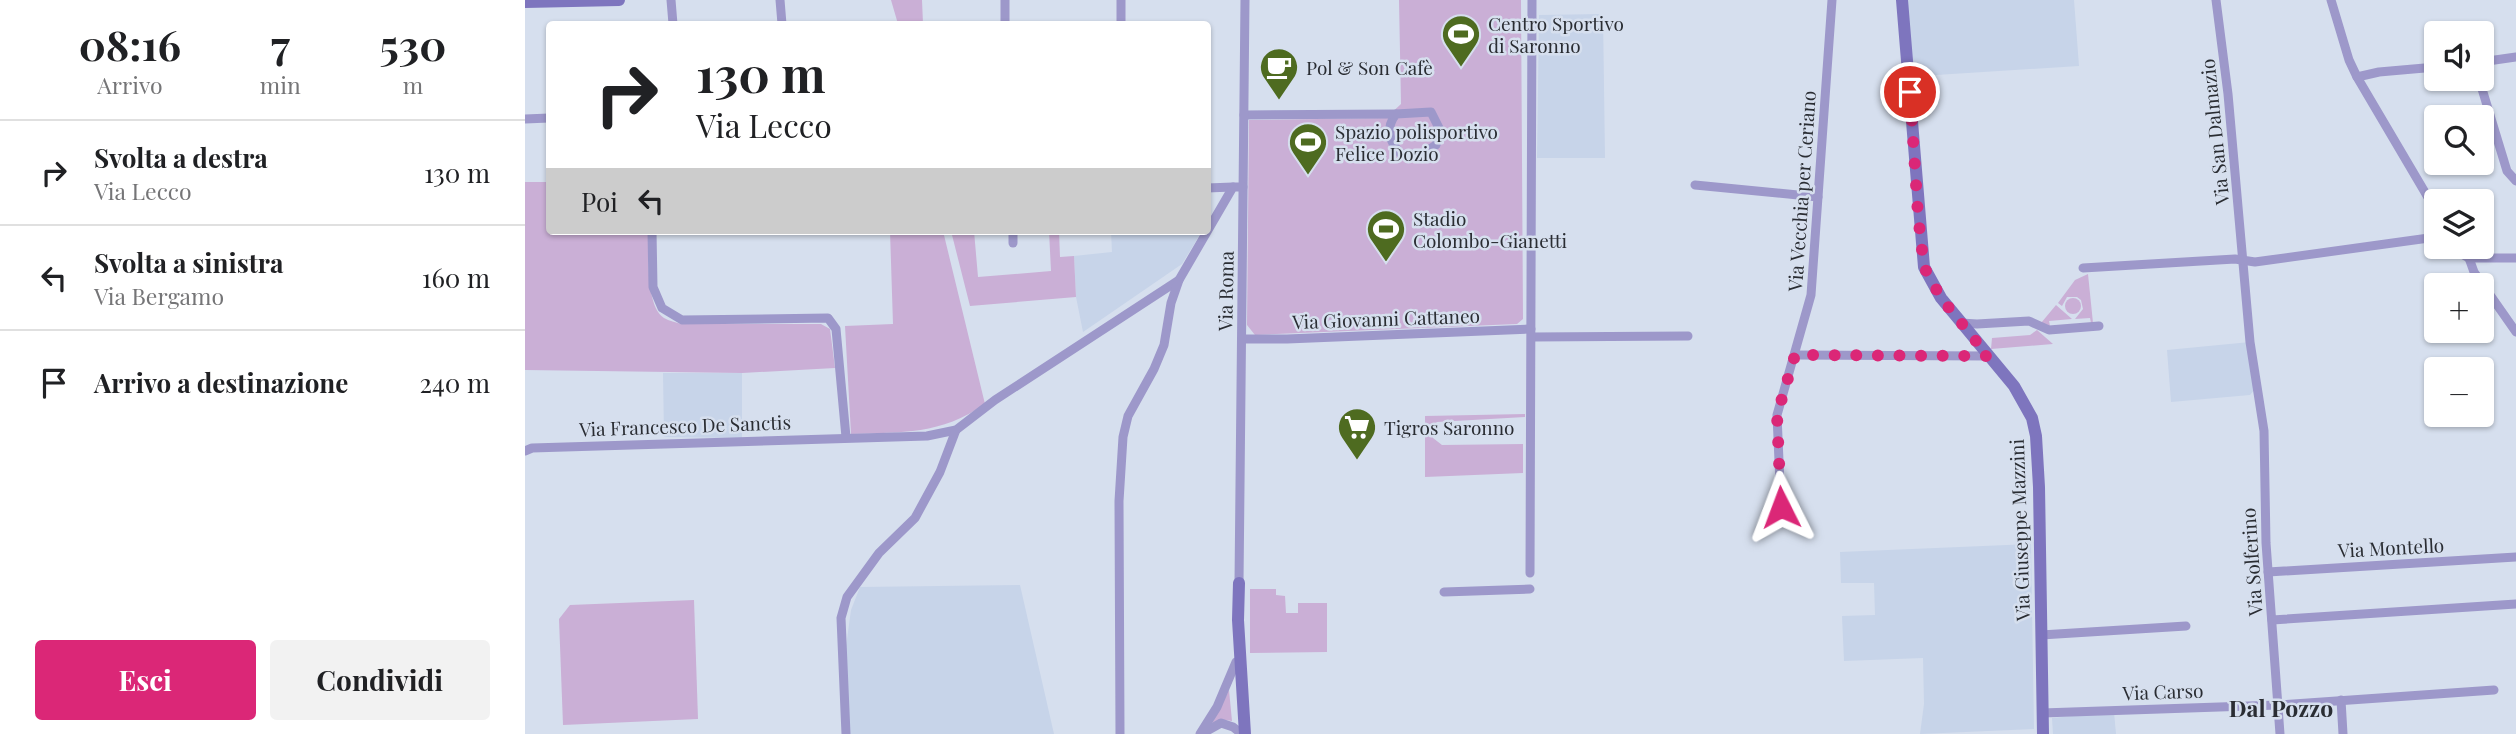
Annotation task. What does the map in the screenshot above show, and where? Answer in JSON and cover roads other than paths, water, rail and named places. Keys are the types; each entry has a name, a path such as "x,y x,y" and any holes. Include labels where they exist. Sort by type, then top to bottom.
{"street":[{"path":"525,2 619,0"},
{"path":"671,0 673,21"},
{"path":"780,0 782,21"},
{"path":"1005,0 1005,21"},
{"path":"1121,0 1121,21"},
{"name":"Via Roma","path":"1239,583 1245,0"},
{"path":"1530,573 1532,0"},
{"name":"Via Vecchia per Ceriano","path":"1781,507 1777,415 1811,295 1832,0"},
{"name":"Via Giuseppe Mazzini","path":"1902,0 1909,64 1921,259 1935,289 2026,404 2036,436 2043,734"},
{"name":"Via San Dalmazio","path":"2215,0 2228,94 2256,388"},
{"path":"2331,0 2349,60 2357,77 2424,191"},
{"path":"2494,60 2516,57"},
{"path":"2357,77 2424,68"},
{"path":"2483,91 2507,171 2516,181"},
{"path":"1244,115 1431,112 1439,128 1436,145 1422,154 1401,154 1393,146 1389,129 1396,114"},
{"path":"525,119 546,118"},
{"path":"1695,186 1818,197"},
{"path":"1211,225 1233,187"},
{"path":"1211,188 1243,187"},
{"path":"652,235 653,287 662,308 683,320 828,318 836,329 846,437"},
{"path":"1013,235 1013,243"},
{"path":"1120,734 1119,538 1123,437 1128,416 1164,345 1171,303 1179,280 1205,235"},
{"path":"2083,268 2235,258 2255,262 2424,239"},
{"path":"2494,258 2516,258"},
{"path":"2469,259 2474,272 2516,332"},
{"path":"846,734 841,618 847,597 879,553 915,518 940,472 956,430 1038,372 1179,280"},
{"path":"1961,323 2029,321 2049,330 2099,326"},
{"name":"Via Giovanni Cattaneo","path":"1242,339 1532,333 1688,336"},
{"path":"1795,355 1988,356"},
{"name":"Via Solferino","path":"2256,388 2264,431 2268,572 2280,734"},
{"name":"Via Francesco De Sanctis","path":"525,451 533,448 927,436 956,430"},
{"name":"Via Montello","path":"2268,572 2516,557"},
{"path":"1239,583 1235,662 1240,733"},
{"path":"1444,592 1530,589"},
{"path":"2273,620 2516,604"},
{"path":"1238,620 1240,733"},
{"name":"Via Giuseppe Mazzini","path":"2041,635 2186,626"},
{"path":"1202,734 1217,707 1235,662"},
{"name":"Via Carso","path":"2042,713 2278,705 2494,690"},
{"path":"2341,700 2343,734"},
{"path":"1202,734 1221,723 1240,733"}],"water":[{"path":"1473,31 1473,43 1476,43 1477,47 1465,58 1453,54 1450,46 1460,44 1444,45 1443,32"}],"place":[{"name":"Centro Sportivo di Saronno","path":"1461,68"},
{"name":"Pol & Son Cafè","path":"1279,101"},
{"name":"Spazio polisportivo Felice Dozio","path":"1308,176"},
{"name":"Stadio Colombo-Gianetti","path":"1386,263"},
{"name":"Tigros Saronno","path":"1357,461"}],"district":[{"name":"Dal Pozzo","path":"2281,707"}]}
